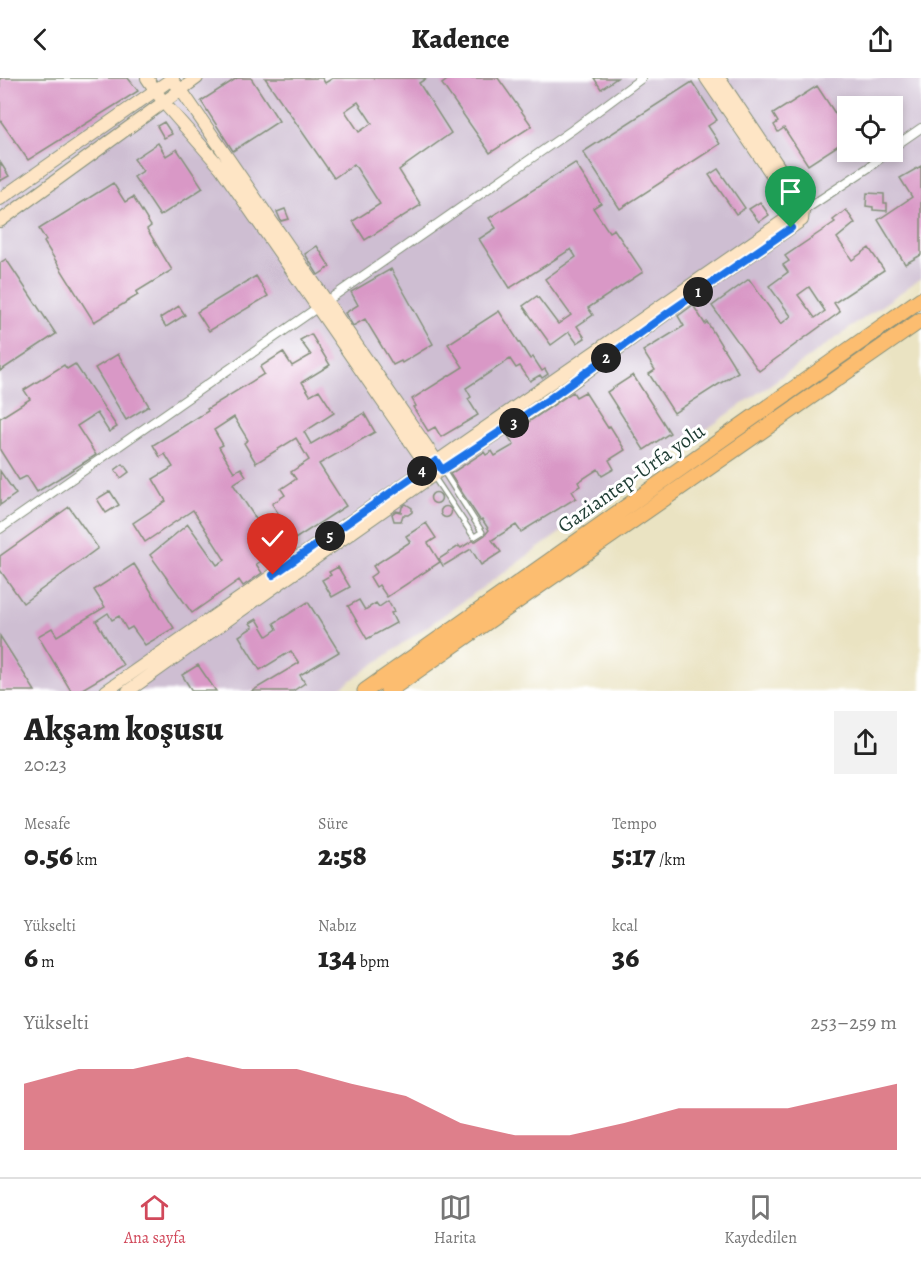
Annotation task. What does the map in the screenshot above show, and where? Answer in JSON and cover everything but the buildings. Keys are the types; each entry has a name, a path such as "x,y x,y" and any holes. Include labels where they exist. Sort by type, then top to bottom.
{"highway":[{"name":"Gaziantep-Urfa yolu","path":"365,691 921,299"},
{"name":"Gaziantep-Urfa yolu","path":"388,691 921,320"}],"street":[{"path":"147,78 164,103 221,168 323,305"},
{"path":"0,199 171,78 435,469"},
{"path":"0,221 197,78"},
{"path":"0,529 323,305 642,78"},
{"path":"129,691 435,469 789,217 792,211 790,201 706,78"},
{"path":"106,691 435,469 548,400 801,220 803,211 801,200 719,78"},
{"path":"903,140 921,128"},
{"path":"803,211 876,162"}],"lane":[{"path":"435,469 482,532 474,537 435,469"}],"shaded area":[{"path":"0,78 921,78 921,278 336,691 0,691"}],"route":[{"path":"273,575 436,461 442,470 548,400 791,228"}]}
